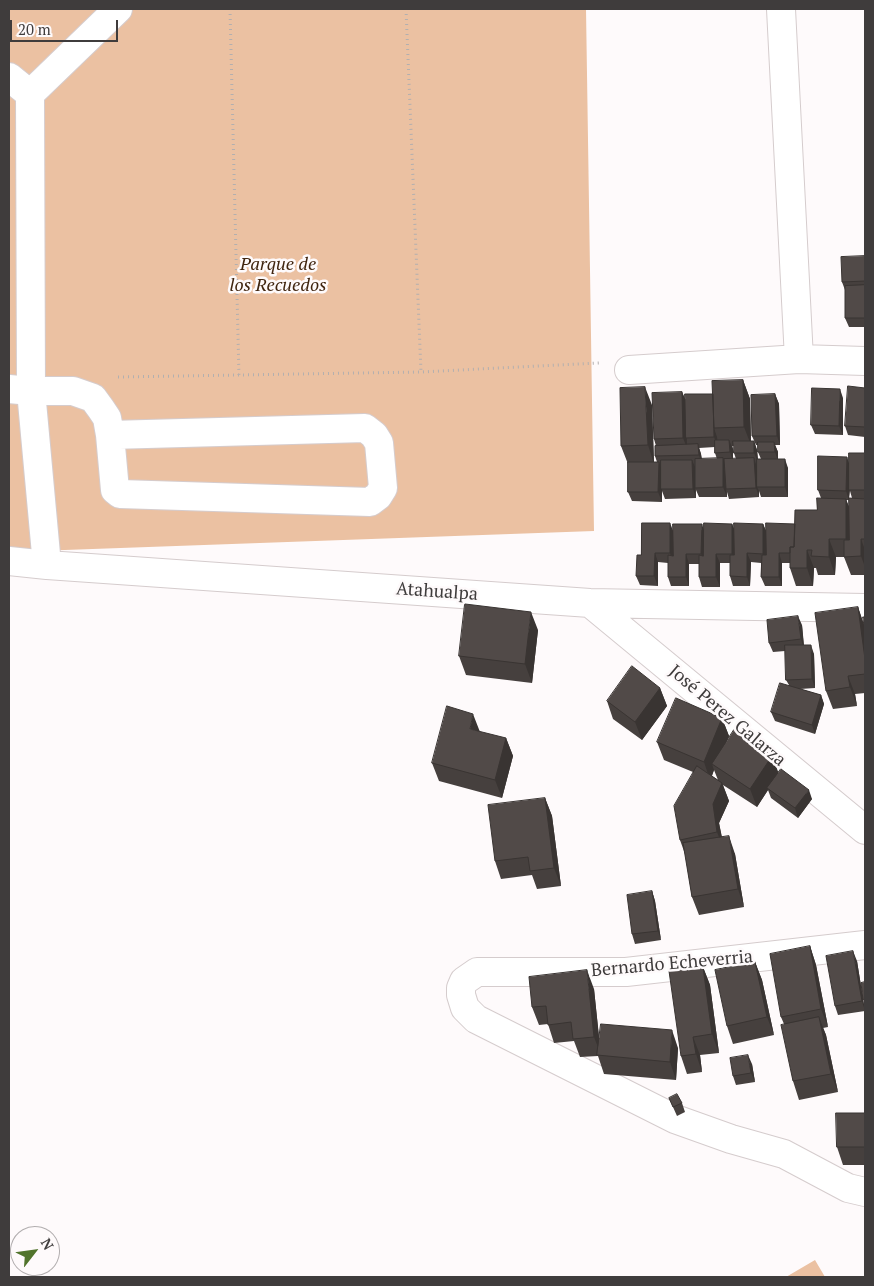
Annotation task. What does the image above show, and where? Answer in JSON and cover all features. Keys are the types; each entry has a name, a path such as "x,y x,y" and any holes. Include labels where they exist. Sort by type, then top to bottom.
{"street":[{"path":"47,565 20,390 30,94 118,9"},
{"path":"781,9 799,358"},
{"path":"9,77 30,94"},
{"path":"629,370 799,358 865,361"},
{"path":"20,390 73,391 93,398 107,418 115,490 120,494 370,502 378,496 383,488 379,443 374,435 365,428 110,435"},
{"name":"Atahualpa","path":"9,561 590,602 865,608"},
{"name":"José Perez Galarza","path":"590,602 865,830"},
{"name":"Bernardo Echeverria","path":"865,945 626,972 477,972 464,981 461,988 465,1008 476,1019 675,1119 731,1139 784,1154 848,1188 865,1192"}],"path":[{"path":"230,9 240,376"},
{"path":"406,9 421,372"},
{"path":"93,398 104,378 421,372 601,362"}],"green space":[{"name":"Parque de los Recuedos","path":"9,9 586,9 594,531 9,552"},
{"path":"815,1260 825,1277 786,1277"}],"building":[{"path":"865,256 865,281 842,282 841,257"},
{"path":"865,285 865,318 845,318 845,286"},
{"path":"743,380 744,427 714,428 712,381"},
{"path":"848,386 865,388 865,427 845,426"},
{"path":"645,387 648,445 621,446 620,388"},
{"path":"812,388 840,389 839,426 811,425"},
{"path":"682,392 683,438 654,439 652,393"},
{"path":"685,394 713,394 714,437 686,438"},
{"path":"775,394 777,436 752,436 751,395"},
{"path":"715,440 729,440 730,452 715,453"},
{"path":"733,441 754,441 754,453 734,453"},
{"path":"758,442 774,442 775,452 758,452"},
{"path":"698,444 699,455 655,456 655,446"},
{"path":"849,453 865,453 865,490 849,490"},
{"path":"818,456 847,457 846,491 818,490"},
{"path":"723,458 723,487 695,488 695,459"},
{"path":"754,458 756,488 726,489 724,459"},
{"path":"757,459 785,459 785,487 757,487"},
{"path":"661,460 692,460 693,489 661,489"},
{"path":"628,462 659,462 658,492 628,492"},
{"path":"817,498 846,499 846,539 829,539 829,557 811,556 812,550 807,550 807,568 790,568 790,547 794,547 795,510 817,510"},
{"path":"849,498 865,499 865,539 861,539 861,556 844,557 844,540 849,540"},
{"path":"642,523 670,523 670,553 655,553 654,576 636,576 637,555 641,555"},
{"path":"704,523 732,524 732,554 716,554 716,577 699,577 699,555 703,556"},
{"path":"734,523 763,524 763,554 747,553 747,577 730,576 730,555 734,555"},
{"path":"766,523 795,524 794,547 790,547 790,553 779,553 779,577 761,577 762,555 766,555"},
{"path":"673,524 702,524 701,554 686,554 686,577 668,577 668,555 673,556"},
{"path":"465,604 531,612 525,664 459,656"},
{"path":"858,607 865,659 865,674 848,676 850,687 826,691 815,613"},
{"path":"798,616 801,639 769,643 767,620"},
{"path":"785,645 811,645 812,679 786,680"},
{"path":"632,666 660,688 635,722 607,701"},
{"path":"780,683 821,695 812,725 771,712"},
{"path":"676,698 722,718 704,762 657,742"},
{"path":"447,706 473,714 470,729 506,738 495,780 432,763"},
{"path":"734,730 772,756 750,789 712,764"},
{"path":"697,766 722,783 713,804 717,832 680,840 674,806"},
{"path":"781,769 809,790 795,808 767,788"},
{"path":"545,798 554,868 530,871 528,857 495,861 488,805"},
{"path":"729,836 738,889 692,897 683,843"},
{"path":"652,891 658,931 632,934 627,895"},
{"path":"810,946 821,1009 781,1017 770,954"},
{"path":"853,951 862,1001 835,1006 826,956"},
{"path":"755,962 767,1017 727,1026 715,970"},
{"path":"703,967 712,1034 693,1037 696,1054 681,1056 669,971"},
{"path":"587,970 594,1037 573,1039 571,1022 548,1025 546,1006 532,1007 529,977"},
{"path":"865,982 865,999 863,1000 861,983"},
{"path":"819,1017 831,1074 793,1081 781,1025"},
{"path":"601,1024 672,1030 670,1062 597,1055"},
{"path":"748,1055 751,1073 733,1076 730,1058"},
{"path":"677,1094 682,1103 673,1107 669,1098"},
{"path":"836,1113 865,1113 865,1147 837,1147"}]}
